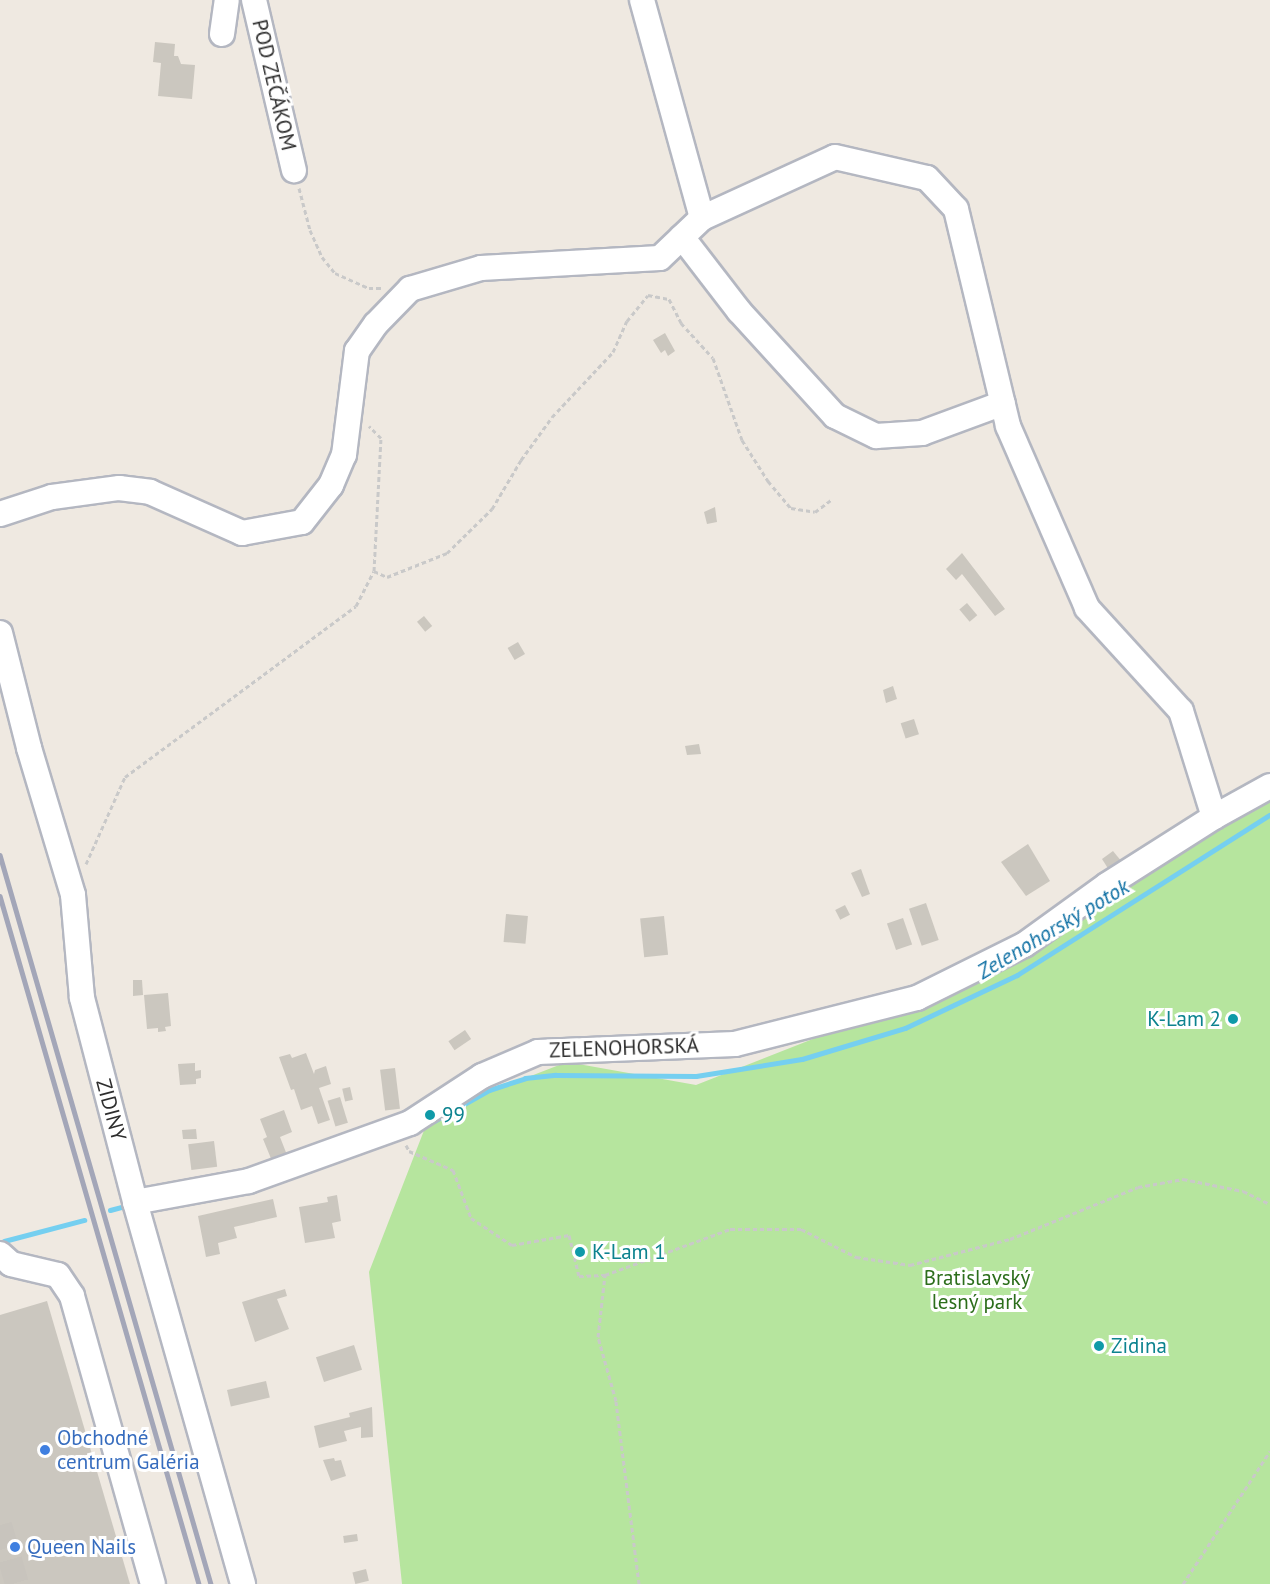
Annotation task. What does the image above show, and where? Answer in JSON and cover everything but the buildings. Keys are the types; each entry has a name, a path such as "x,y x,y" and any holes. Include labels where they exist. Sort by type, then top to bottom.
{"street":[{"path":"222,34 227,0"},
{"name":"POD ZEČÁKOM","path":"254,0 294,170"},
{"path":"642,0 702,218"},
{"path":"0,514 52,497 119,488 150,492 242,533 302,522 331,485 344,455 357,351 376,324 410,289 481,268 660,258 702,218 835,157 927,178 956,209 1008,426 1087,608 1181,711 1214,817"},
{"path":"682,237 739,311 835,416 876,436 922,433 1003,403"},
{"name":"ZIDINY","path":"0,633 29,748 73,895 82,998 135,1202 243,1584"},
{"name":"ZELENOHORSKÁ","path":"135,1202 249,1181 410,1123 482,1076 538,1052 735,1044 917,998 1024,945 1107,885 1214,817 1270,786"},
{"path":"0,1254 11,1264 58,1275 72,1296 153,1584"}],"path":[{"path":"294,170 310,230 322,257 335,273 369,288 410,289"},
{"path":"374,571 387,577 447,553 492,509 521,460 552,417 613,352 627,321 648,295 669,299 681,323 713,358 742,440 768,481 791,508 815,512 832,499"},
{"path":"73,895 125,777 356,606 374,571 381,438 349,405"},
{"path":"396,1128 409,1151 453,1170 471,1218 512,1245 569,1235 579,1276 605,1275 730,1229 801,1229 856,1257 910,1265 1010,1239 1138,1187 1183,1179 1244,1191 1270,1204"},
{"path":"605,1275 598,1337 616,1401 639,1584"},
{"path":"1183,1584 1270,1451"}],"green space":[{"name":"Bratislavský lesný park","path":"1270,797 1270,1584 402,1584 369,1272 430,1115 567,1062 696,1085 917,998"}],"waterway":[{"name":"Zelenohorský potok","path":"434,1121 489,1090 525,1078 556,1075 696,1076 802,1059 905,1028 1017,975 1269,815"},
{"name":"Zelenohorský potok","path":"110,1210 129,1205"},
{"name":"Zelenohorský potok","path":"4,1241 84,1220"}],"tunnel":[{"path":"0,1525 17,1584"}],"railway":[{"path":"0,855 211,1584"},
{"path":"0,896 199,1584"}],"place":[{"name":"K-Lam 2","path":"1233,1019"},
{"name":"99","path":"430,1115"},
{"name":"K-Lam 1","path":"580,1252"},
{"name":"Zidina","path":"1099,1346"},
{"name":"Obchodné centrum Galéria","path":"45,1450"},
{"name":"Queen Nails","path":"15,1547"}]}
